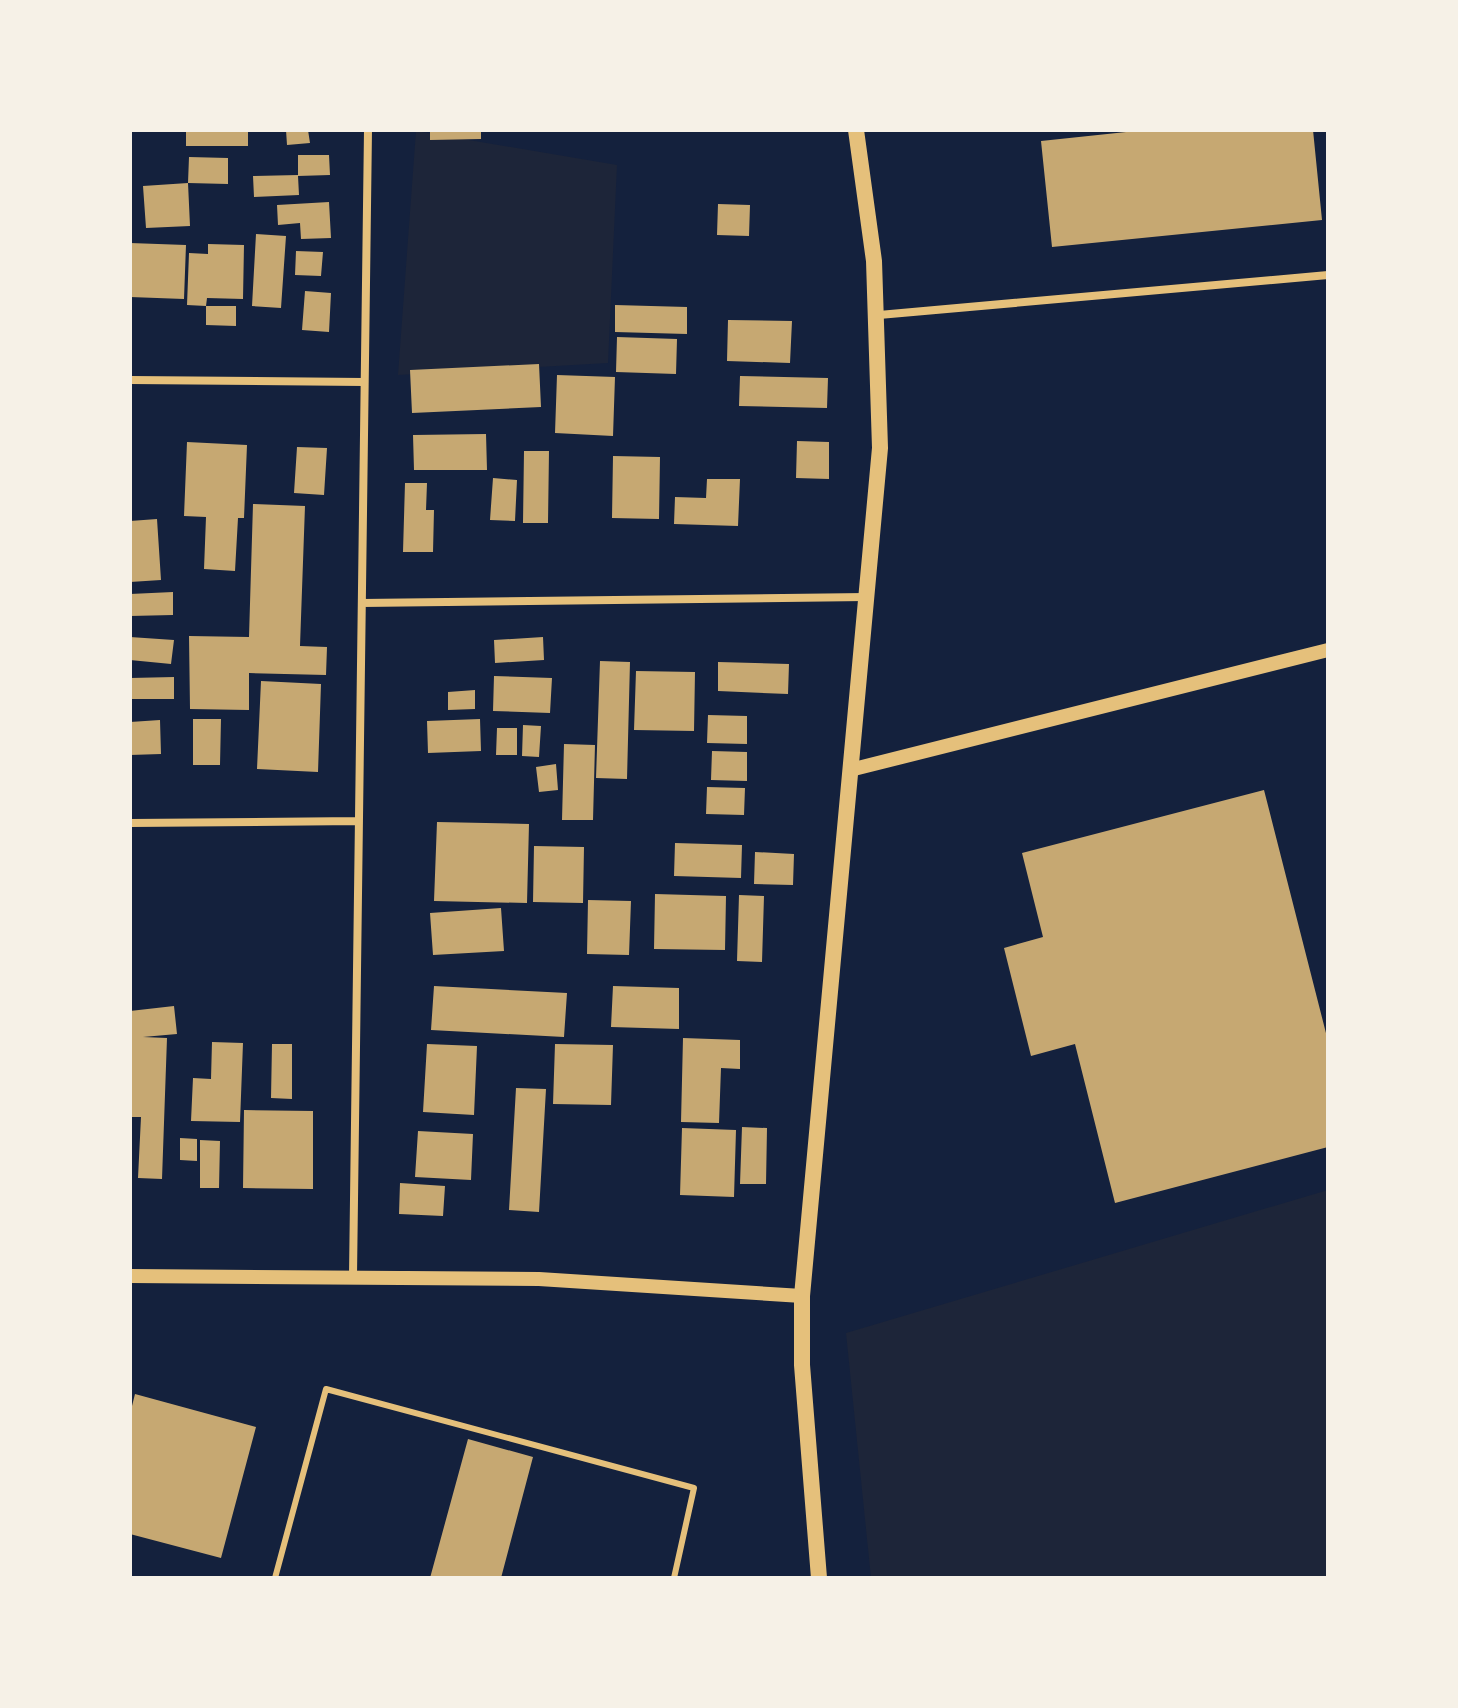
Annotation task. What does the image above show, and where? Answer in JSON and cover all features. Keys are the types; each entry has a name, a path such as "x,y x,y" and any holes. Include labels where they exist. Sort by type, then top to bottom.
{"main road":[{"path":"819,1578 803,1379 802,1296 880,448 879,315 856,130"}],"street":[{"path":"353,1276 368,130"},
{"path":"879,315 1328,275"},
{"path":"130,380 364,382"},
{"path":"362,603 867,597"},
{"path":"850,770 1328,650"},
{"path":"130,823 359,821"},
{"path":"130,1276 539,1279 802,1296"}],"lane":[{"path":"275,1578 326,1389 694,1488 674,1578"}],"shaded area":[{"path":"416,131 617,165 608,363 398,375"},
{"path":"1328,1190 1328,1578 871,1578 846,1333"}],"building":[{"path":"186,130 248,130 248,146 186,146"},
{"path":"286,130 308,130 310,143 287,145"},
{"path":"430,130 481,130 481,139 430,140"},
{"path":"1145,130 1313,130 1322,220 1052,247 1041,141"},
{"path":"298,155 329,155 330,175 298,176 299,195 254,197 253,176 298,175"},
{"path":"189,157 228,158 228,184 188,183"},
{"path":"188,183 190,226 146,228 143,186"},
{"path":"329,202 331,238 301,239 300,223 278,225 277,205"},
{"path":"718,204 750,205 749,236 717,235"},
{"path":"256,234 286,236 281,308 252,306"},
{"path":"130,243 186,245 184,299 130,297"},
{"path":"208,244 244,245 243,299 207,298 206,306 187,305 189,253 208,254"},
{"path":"296,251 323,252 321,276 295,275"},
{"path":"305,291 331,293 329,332 302,330"},
{"path":"615,305 687,307 687,334 615,332"},
{"path":"206,306 236,306 236,326 206,325"},
{"path":"728,320 792,321 790,363 727,361"},
{"path":"617,337 677,339 676,374 616,372"},
{"path":"539,364 541,407 412,413 410,370"},
{"path":"557,375 615,377 613,436 555,433"},
{"path":"740,376 828,378 827,408 739,406"},
{"path":"486,434 487,470 414,470 413,435"},
{"path":"797,441 829,442 829,479 796,478"},
{"path":"187,442 247,445 244,518 238,518 235,571 204,569 206,517 184,516"},
{"path":"297,447 327,448 324,495 294,493"},
{"path":"524,451 549,451 548,523 523,523"},
{"path":"613,456 660,457 659,519 612,518"},
{"path":"493,478 517,480 515,521 490,520"},
{"path":"707,479 740,479 738,526 674,524 675,497 706,498"},
{"path":"405,483 427,483 426,510 434,510 433,552 403,552"},
{"path":"253,504 305,506 300,646 327,647 326,675 249,673 249,710 190,709 189,636 249,637"},
{"path":"157,519 161,580 130,582 130,521"},
{"path":"173,592 173,615 130,616 130,594"},
{"path":"130,637 174,640 171,664 130,660"},
{"path":"543,637 544,660 495,663 494,640"},
{"path":"600,661 630,662 627,779 596,778"},
{"path":"718,662 789,664 788,694 718,691"},
{"path":"636,671 695,672 694,731 634,730"},
{"path":"494,676 552,678 550,713 493,711"},
{"path":"174,677 174,699 130,699 130,678"},
{"path":"261,681 321,684 318,772 257,769"},
{"path":"475,690 475,709 448,710 448,692"},
{"path":"708,715 747,716 747,744 707,743"},
{"path":"193,719 221,719 220,765 193,765"},
{"path":"480,719 481,751 428,753 427,721"},
{"path":"160,720 161,754 130,755 130,722"},
{"path":"523,725 541,726 539,757 522,756"},
{"path":"497,728 517,728 517,755 496,755"},
{"path":"564,744 595,745 593,820 562,820"},
{"path":"712,751 747,752 747,781 711,780"},
{"path":"556,764 558,790 539,792 536,767"},
{"path":"707,787 745,788 744,815 706,814"},
{"path":"1264,790 1328,1041 1328,1147 1115,1203 1075,1044 1031,1056 1004,948 1043,937 1022,853"},
{"path":"437,822 529,824 527,903 434,901"},
{"path":"675,843 742,845 741,878 674,876"},
{"path":"534,846 584,847 583,903 533,902"},
{"path":"755,852 794,854 793,885 754,884"},
{"path":"655,894 726,896 725,950 654,949"},
{"path":"739,895 764,896 762,962 737,961"},
{"path":"588,900 631,901 629,955 587,954"},
{"path":"501,908 504,951 433,955 430,913"},
{"path":"434,986 567,993 564,1037 431,1030"},
{"path":"613,986 679,988 679,1029 611,1027"},
{"path":"174,1006 177,1034 143,1037 167,1038 162,1179 138,1178 141,1117 130,1117 130,1011"},
{"path":"683,1038 740,1040 740,1069 721,1068 719,1123 681,1122"},
{"path":"212,1042 243,1043 240,1122 191,1121 193,1078 211,1079"},
{"path":"272,1044 292,1044 292,1099 271,1098"},
{"path":"427,1044 477,1046 474,1115 423,1112"},
{"path":"555,1044 613,1045 611,1105 553,1104"},
{"path":"516,1088 546,1089 539,1212 509,1210"},
{"path":"244,1110 313,1111 313,1189 243,1188"},
{"path":"742,1127 767,1128 766,1184 740,1184"},
{"path":"682,1128 736,1130 734,1197 680,1195"},
{"path":"418,1131 473,1134 471,1180 415,1177"},
{"path":"180,1138 197,1139 197,1161 180,1160"},
{"path":"200,1140 220,1141 219,1188 200,1188"},
{"path":"400,1183 445,1186 443,1216 399,1214"},
{"path":"135,1394 256,1427 221,1558 130,1534 130,1414"},
{"path":"468,1439 533,1457 501,1578 430,1578"}]}
